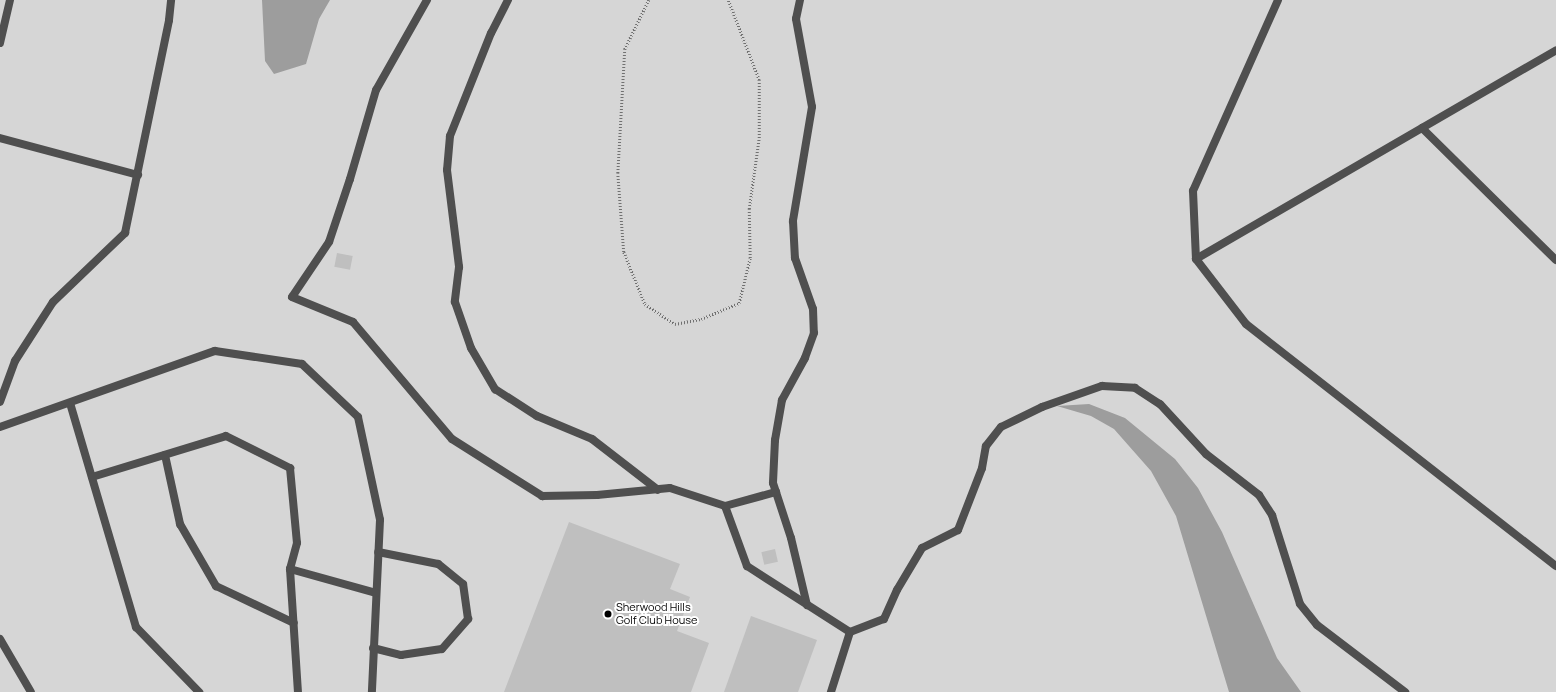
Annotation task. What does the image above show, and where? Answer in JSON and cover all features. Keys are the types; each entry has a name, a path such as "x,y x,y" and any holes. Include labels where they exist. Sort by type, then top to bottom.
{"street":[{"path":"0,43 10,0"},
{"path":"0,402 15,362 53,302 125,233 138,175 171,0"},
{"path":"427,0 376,90 329,242 292,297 353,322 452,439 542,496 658,490 670,488 725,506 776,492"},
{"path":"508,0 491,33 450,136 447,170 459,267 455,302 471,348 495,389 537,416 592,439 658,490"},
{"path":"800,0 796,19 812,107 793,221 795,258 813,309 814,333 805,358 782,400 775,440 773,483 791,538 807,605"},
{"path":"1278,0 1193,191 1196,259 1246,324 1556,566"},
{"path":"1196,259 1556,50"},
{"path":"1422,128 1556,260"},
{"path":"0,138 138,175"},
{"path":"0,427 216,351 302,364 358,417 380,520 372,692"},
{"path":"850,632 884,619 897,590 922,548 958,530 982,468 986,446 1000,427 1042,406 1102,386 1134,388 1160,404 1206,454 1259,495 1272,515 1300,604 1317,625 1405,692"},
{"path":"70,403 136,627 199,692"},
{"path":"92,477 226,436 290,468 298,542 290,570 298,692"},
{"path":"165,455 180,524 216,586 294,623"},
{"path":"725,506 747,566 850,632"},
{"path":"373,648 401,655 442,649 468,619 463,584 438,564 378,552"},
{"path":"290,570 376,593"},
{"path":"831,692 850,632"},
{"path":"0,639 31,692"}],"path":[{"path":"649,0 625,49 618,172 624,252 645,304 675,324 701,319 739,303 750,258 749,209 759,138 759,80 733,8 728,0"}],"shaded area":[{"path":"0,0 1556,0 1556,692 0,692"},
{"path":"262,0 330,0 319,19 306,64 274,74 265,61"},
{"path":"1089,404 1125,418 1175,459 1198,488 1222,532 1277,658 1301,692 1229,692 1176,516 1151,471 1114,429 1091,416 1057,406"}],"building":[{"path":"337,253 353,256 350,270 334,267"},
{"name":"Sherwood Hills Golf Club House","path":"569,522 680,564 670,589 690,597 677,631 709,643 691,692 504,692"},
{"path":"775,549 778,562 764,565 761,552"},
{"path":"751,616 817,640 798,692 724,692"}],"place":[{"name":"Sherwood Hills Golf Club House","path":"608,614"}]}
